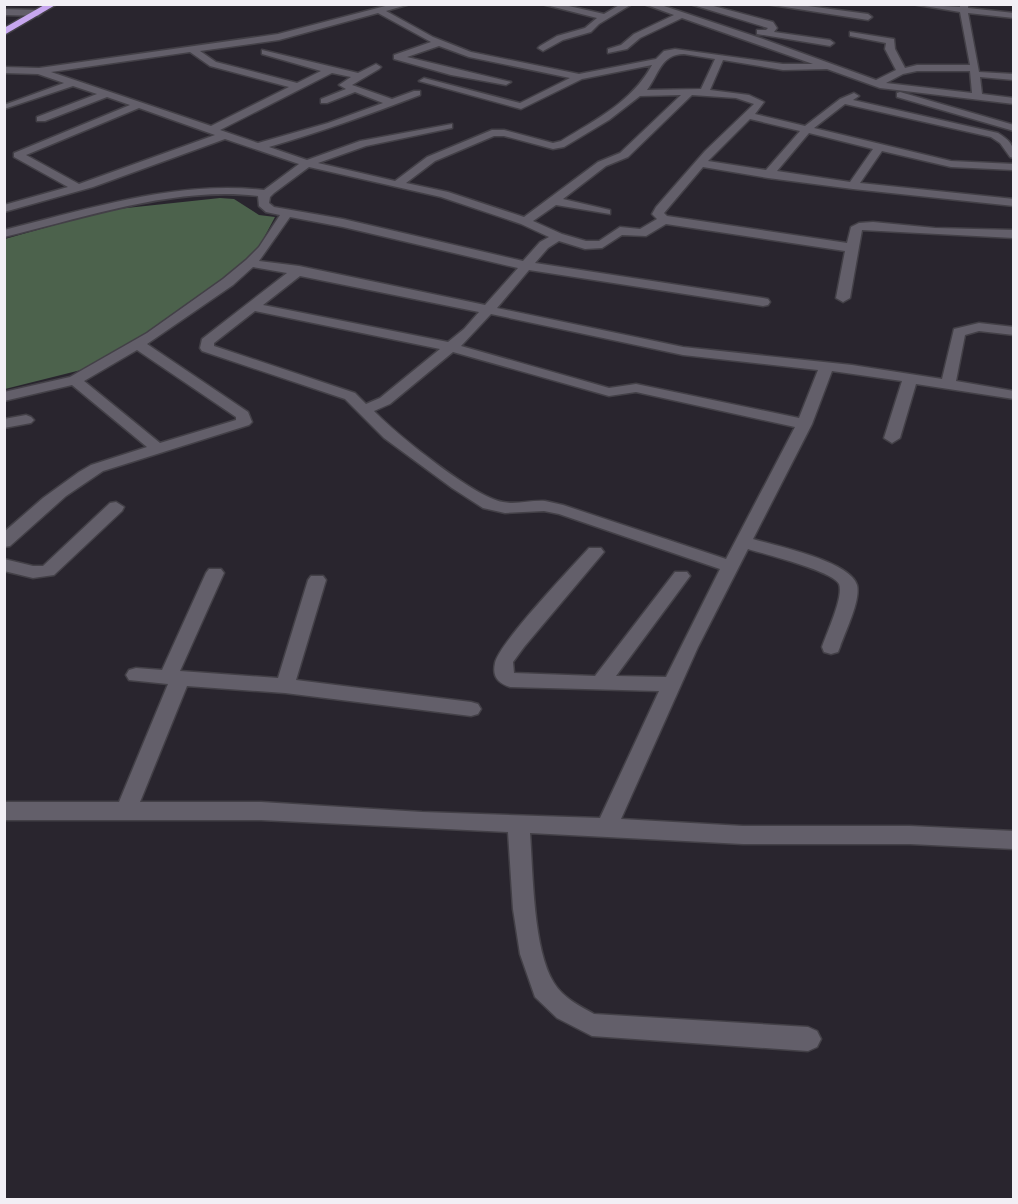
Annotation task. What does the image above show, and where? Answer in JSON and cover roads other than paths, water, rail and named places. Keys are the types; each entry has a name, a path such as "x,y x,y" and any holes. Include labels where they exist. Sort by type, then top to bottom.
{"highway":[{"path":"4,25 26,13 53,4"},
{"path":"4,32 40,9"}],"street":[{"path":"4,70 39,71 279,37 329,22 406,4"},
{"path":"546,4 606,17"},
{"path":"543,48 560,39 588,30 596,22 628,4"},
{"path":"648,4 882,85 1014,101"},
{"path":"666,10 678,4"},
{"path":"694,4 770,24 773,28 768,33"},
{"path":"770,4 840,18 868,17"},
{"path":"800,55 853,34 868,17 872,4"},
{"path":"916,4 964,8 1014,16"},
{"path":"964,8 977,96"},
{"path":"380,11 438,43 490,59 579,77"},
{"path":"4,12 26,13"},
{"path":"611,51 624,47 637,36 682,15"},
{"path":"708,24 808,39 837,41"},
{"path":"808,39 817,33"},
{"path":"853,34 891,40 890,49 901,66 900,72"},
{"path":"438,43 398,57 447,71 506,82"},
{"path":"191,49 213,64 299,87"},
{"path":"399,183 431,159 492,133 504,133 552,146 564,144 617,110 637,93 666,53 677,51 783,67 826,66"},
{"path":"265,52 359,76"},
{"path":"704,93 720,57"},
{"path":"424,81 521,106 579,77 660,61"},
{"path":"376,67 344,85 393,103"},
{"path":"768,175 805,130 823,113 843,101 882,85 900,72 917,68 974,71 1014,77"},
{"path":"212,130 331,70"},
{"path":"39,71 308,164 399,183 455,198 525,220 558,237 585,245 597,245 616,232 642,233 663,220 676,220 852,248"},
{"path":"405,88 447,71"},
{"path":"7,107 72,83"},
{"path":"882,85 918,102 1014,128"},
{"path":"324,101 354,89"},
{"path":"525,220 602,164 624,155 690,92"},
{"path":"258,147 301,136 417,93"},
{"path":"637,93 704,93 755,99 759,105 701,163 660,209 658,214 663,220"},
{"path":"41,119 106,94"},
{"path":"843,101 994,135 1004,141 1014,155"},
{"path":"6,156 19,153 138,105"},
{"path":"747,116 879,148 972,183 1014,202"},
{"path":"448,126 345,150 308,164 262,200 265,207 287,213 343,223 527,266 763,302"},
{"path":"4,209 77,188 225,135"},
{"path":"853,186 879,148"},
{"path":"19,153 18,156 21,158 77,188"},
{"path":"701,163 768,175 853,186 972,183 1014,167"},
{"path":"4,234 134,202 220,190 267,194"},
{"path":"554,201 606,212"},
{"path":"4,397 75,380 139,345 184,315 250,263 263,249 287,213"},
{"path":"843,298 855,230 865,226 935,232 1014,234"},
{"path":"365,410 385,401 450,347 489,312 544,245 558,237"},
{"path":"250,263 299,270 489,312 683,351 910,378 1014,395"},
{"path":"299,270 255,307 207,342 207,348 242,362 339,392 356,400 389,435 458,485 489,504 505,508 544,506 562,510 732,567"},
{"path":"255,307 450,347 609,392 636,388 804,424"},
{"path":"948,384 959,332 979,327 1014,331"},
{"path":"4,542 79,477 122,458 241,425 245,419 163,359 139,345"},
{"path":"607,827 672,684 804,424 826,367"},
{"path":"892,438 910,378"},
{"path":"75,380 100,404 133,427 156,448"},
{"path":"4,424 26,420"},
{"path":"4,565 33,572 48,571 116,507"},
{"path":"745,542 830,568 842,576 848,586 847,595 831,647"},
{"path":"595,552 517,642 504,662 502,670 504,676 510,680 672,684"},
{"path":"126,811 214,573"},
{"path":"600,683 681,576"},
{"path":"285,686 317,580"},
{"path":"136,675 285,686 471,709"},
{"path":"4,811 261,811 422,821 607,827 743,835 910,835 1014,840"},
{"path":"518,824 531,956 545,990 565,1012 592,1025 808,1039"}]}
